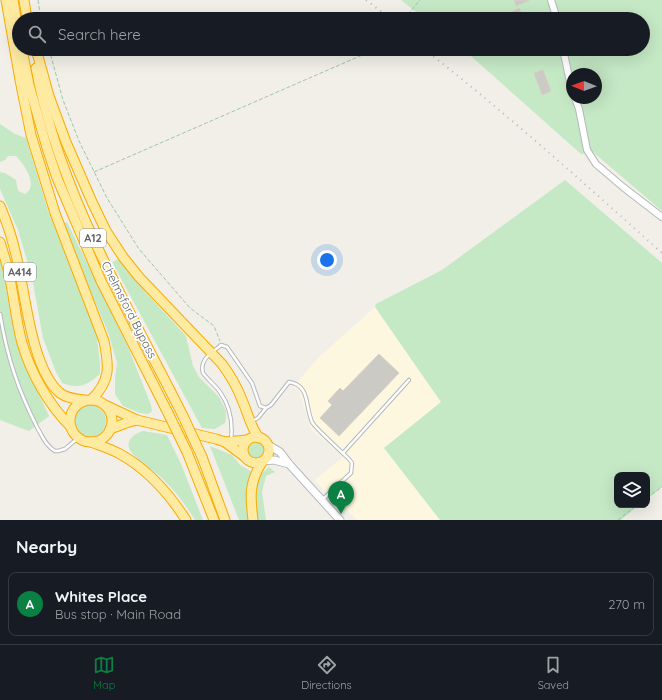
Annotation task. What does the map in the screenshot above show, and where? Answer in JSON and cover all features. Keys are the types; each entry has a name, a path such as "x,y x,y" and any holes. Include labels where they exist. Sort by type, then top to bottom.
{"highway":[{"name":"A12","path":"6,0 12,36"},
{"path":"13,0 15,12"},
{"path":"24,0 26,12"},
{"name":"A12","path":"15,56 31,135 55,213 104,341 108,360 107,376 102,387 89,400"},
{"name":"Chelmsford Bypass","path":"23,56 29,85 57,178 101,280 187,452 214,520"},
{"name":"Chelmsford Bypass","path":"34,56 39,85 58,150 82,214 110,275 183,416 202,457 225,520"},
{"name":"A12","path":"38,56 49,96 66,142 106,231 123,257 139,277 212,353 232,378 242,400 249,422 259,438"},
{"name":"A414","path":"0,206 6,221 18,263 34,340 45,370 56,389 62,394 75,399 89,400"},
{"name":"A414","path":"0,242 6,261 19,330 26,356 51,403 59,415 71,427"},
{"path":"186,520 177,506 163,490 138,466 120,454 78,438 73,433 71,427 70,419 73,409 79,404 89,400 99,402 137,420 228,443 253,463 262,461"},
{"path":"91,442 104,438 112,424 111,413 104,405"},
{"path":"110,429 126,422 137,420"},
{"path":"228,443 259,438 264,440 268,445 268,454 256,471 252,484 251,493 253,520"},
{"path":"245,457 243,447 247,440"}],"main road":[{"path":"268,445 280,452 340,520"},
{"path":"262,461 274,460 289,464"}],"street":[{"path":"551,0 554,12"},
{"path":"564,56 567,68"},
{"path":"577,104 587,150 596,164 622,187 662,217"}],"lane":[{"path":"0,314 4,342 16,380 32,417 47,444 55,451 61,450 78,438"},
{"path":"228,443 232,426 228,405 202,369 206,357 221,345 227,347 252,383 260,406 266,408"},
{"path":"343,453 409,380"},
{"path":"249,422 258,418 266,408 271,405 289,382 296,383 304,391 309,414 313,424 343,453 352,464 351,472 322,500"}],"path":[{"path":"38,0 40,12"},
{"path":"410,12 420,0"},
{"path":"51,56 63,100 79,142 107,198 139,249 190,308 214,326 221,345"},
{"path":"94,172 360,56"},
{"path":"650,496 662,487"},
{"path":"618,520 634,508"}],"shaded area":[{"path":"375,307 441,402 384,448 440,520 357,520 347,510 334,501 315,480 343,457 311,429 299,391 293,387 319,357"}],"green space":[{"path":"401,0 662,0 662,211 593,152 581,154 471,56 650,56 650,12 416,12"},
{"path":"0,124 15,134 26,138 48,211 96,330 100,374 86,384 73,386 62,383 56,372 43,338 32,277 18,230 0,189 0,172 5,173 16,180 18,191 25,194 30,189 30,180 25,167 16,156 8,156 5,160 0,162"},
{"path":"565,180 662,263 662,487 650,497 650,472 614,472 614,508 635,508 621,520 440,520 384,448 441,402 375,307 376,304 442,270"},
{"path":"67,222 128,347 151,405 152,411 148,414 140,413 123,406 115,394 117,363 109,335 75,257 63,224"},
{"path":"0,259 11,317 19,347 49,416 29,431 0,420"},
{"path":"119,259 146,293 186,336 193,366 199,377 219,397 226,411 225,423 215,429 202,428 112,262"},
{"path":"87,405 93,405 102,409 106,421 102,433 93,437 87,437 78,433 74,424 74,418 78,409"},
{"path":"143,431 167,435 181,464 203,520 195,520 176,493 131,452 128,444 129,441 135,435"},
{"path":"253,442 259,442 264,447 262,456 259,458 253,458 248,453 248,447"},
{"path":"210,446 232,455 240,465 259,476 269,467 275,472 266,476 262,492 266,520 239,520"}],"building":[{"path":"514,0 530,0 516,6"},
{"path":"519,8 521,12 512,12"},
{"path":"543,70 551,91 542,95 534,73"},
{"path":"379,354 399,373 339,436 320,418 332,405 328,401 340,388 343,391"}],"railway":[{"path":"366,0 382,12"},
{"path":"433,56 515,123 662,253"}],"place":[{"name":"Whites Place","path":"341,514"}]}
